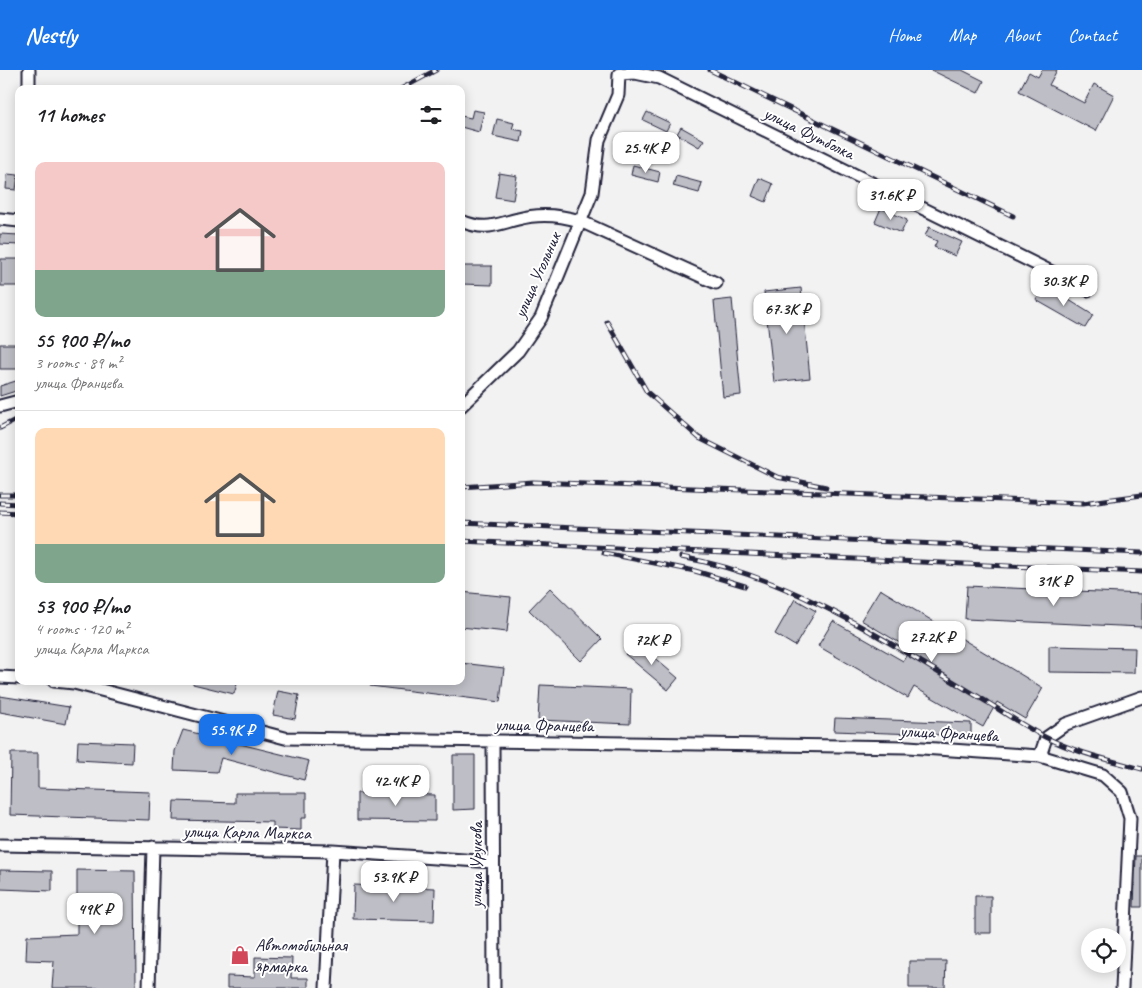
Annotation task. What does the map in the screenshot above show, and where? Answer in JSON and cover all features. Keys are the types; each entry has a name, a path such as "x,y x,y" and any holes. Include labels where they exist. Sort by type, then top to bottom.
{"street":[{"name":"улица Футболка","path":"619,74 635,73 658,78 1088,290"},
{"name":"улица Угольник","path":"465,402 518,351 541,318 592,193 599,140 618,95 619,74"},
{"path":"465,223 476,227 497,227 519,218 558,214 580,221 716,283"},
{"path":"0,219 15,221"},
{"path":"0,406 15,401"},
{"path":"0,677 15,678"},
{"name":"улица Францева","path":"82,685 285,738 908,748 1040,756 1102,775 1122,792 1130,818 1122,988"},
{"path":"1040,756 1046,738 1066,724 1142,697"},
{"name":"улица Урукова","path":"493,742 494,988"},
{"name":"улица Карла Маркса","path":"0,845 333,851 493,862"},
{"path":"149,988 153,847"},
{"path":"326,988 333,851"}],"building":[{"path":"931,70 962,70 984,81 978,93"},
{"path":"1042,70 1057,70 1049,85 1084,103 1094,84 1114,95 1096,131 1019,91 1029,72 1038,77"},
{"path":"473,110 484,112 479,132 465,128 465,117 471,118"},
{"path":"647,112 670,123 666,131 643,120"},
{"path":"497,119 514,123 512,129 523,131 521,142 493,136"},
{"path":"681,127 704,140 699,147 677,134"},
{"path":"633,165 660,172 658,182 631,175"},
{"path":"499,173 517,176 513,200 495,197"},
{"path":"7,174 15,175 15,190 6,189"},
{"path":"676,176 702,183 699,193 673,186"},
{"path":"759,178 773,184 766,202 752,196"},
{"path":"881,208 907,220 901,233 875,222"},
{"path":"929,227 962,242 955,256 934,247 937,241 925,236"},
{"path":"0,234 15,235 15,245 0,244"},
{"path":"1,259 15,259 15,286 1,286"},
{"path":"465,266 492,266 492,285 465,284"},
{"path":"1045,285 1093,315 1085,328 1036,300"},
{"path":"801,288 810,378 774,382 764,292"},
{"path":"732,299 741,395 723,397 714,301"},
{"path":"0,344 15,344 15,369 0,369"},
{"path":"15,381 15,391 0,396 0,386"},
{"path":"967,586 1142,594 1142,627 965,619"},
{"path":"550,588 602,639 581,661 529,610"},
{"path":"880,589 1043,688 1025,719 997,702 983,727 914,687 908,698 818,646 833,621 903,661 910,649 861,620"},
{"path":"465,592 511,597 507,632 465,627"},
{"path":"795,599 816,611 795,646 775,634"},
{"path":"636,642 678,678 668,690 625,654"},
{"path":"1049,646 1135,648 1134,673 1049,672"},
{"path":"465,663 504,668 500,702 370,686 465,685"},
{"path":"197,685 237,685 234,694"},
{"path":"540,685 631,689 630,724 538,720"},
{"path":"278,691 299,695 295,719 273,715"},
{"path":"0,696 69,707 66,724 0,712"},
{"path":"835,718 971,723 971,736 834,731"},
{"path":"183,730 309,761 304,780 221,758 217,772 174,770 175,751"},
{"path":"78,741 133,743 132,763 77,760"},
{"path":"11,753 38,753 38,788 150,792 149,820 10,815"},
{"path":"453,755 475,755 475,809 453,810"},
{"path":"235,793 306,793 306,818 301,818 301,830 273,829 273,822 173,820 174,801 235,803"},
{"path":"357,793 435,795 435,821 357,820"},
{"path":"1136,856 1142,856 1142,907 1134,907"},
{"path":"0,870 52,871 52,891 0,889"},
{"path":"77,870 135,871 136,988 52,988 54,961 26,960 27,936 77,934"},
{"path":"354,885 435,888 434,921 353,919"},
{"path":"975,896 991,896 991,933 975,933"},
{"path":"255,957 292,958 291,978 308,978 308,988 227,988 227,976 255,977"},
{"path":"909,961 946,961 945,988 909,988"}],"railway":[{"path":"408,85 436,70"},
{"path":"710,70 1013,216"},
{"path":"607,322 647,392 699,438 777,477 826,487"},
{"path":"0,428 15,420"},
{"path":"465,487 533,482 1083,503 1142,495"},
{"path":"0,495 15,495"},
{"path":"0,503 15,504"},
{"path":"0,512 15,513"},
{"path":"465,523 1142,553"},
{"path":"465,541 1142,572"},
{"path":"604,553 695,571 745,586"},
{"path":"681,557 723,567 763,580 802,596 878,636 1045,737 1081,752 1142,769"}],"place":[{"name":"Автомобильная ярмарка","path":"240,955"}]}
